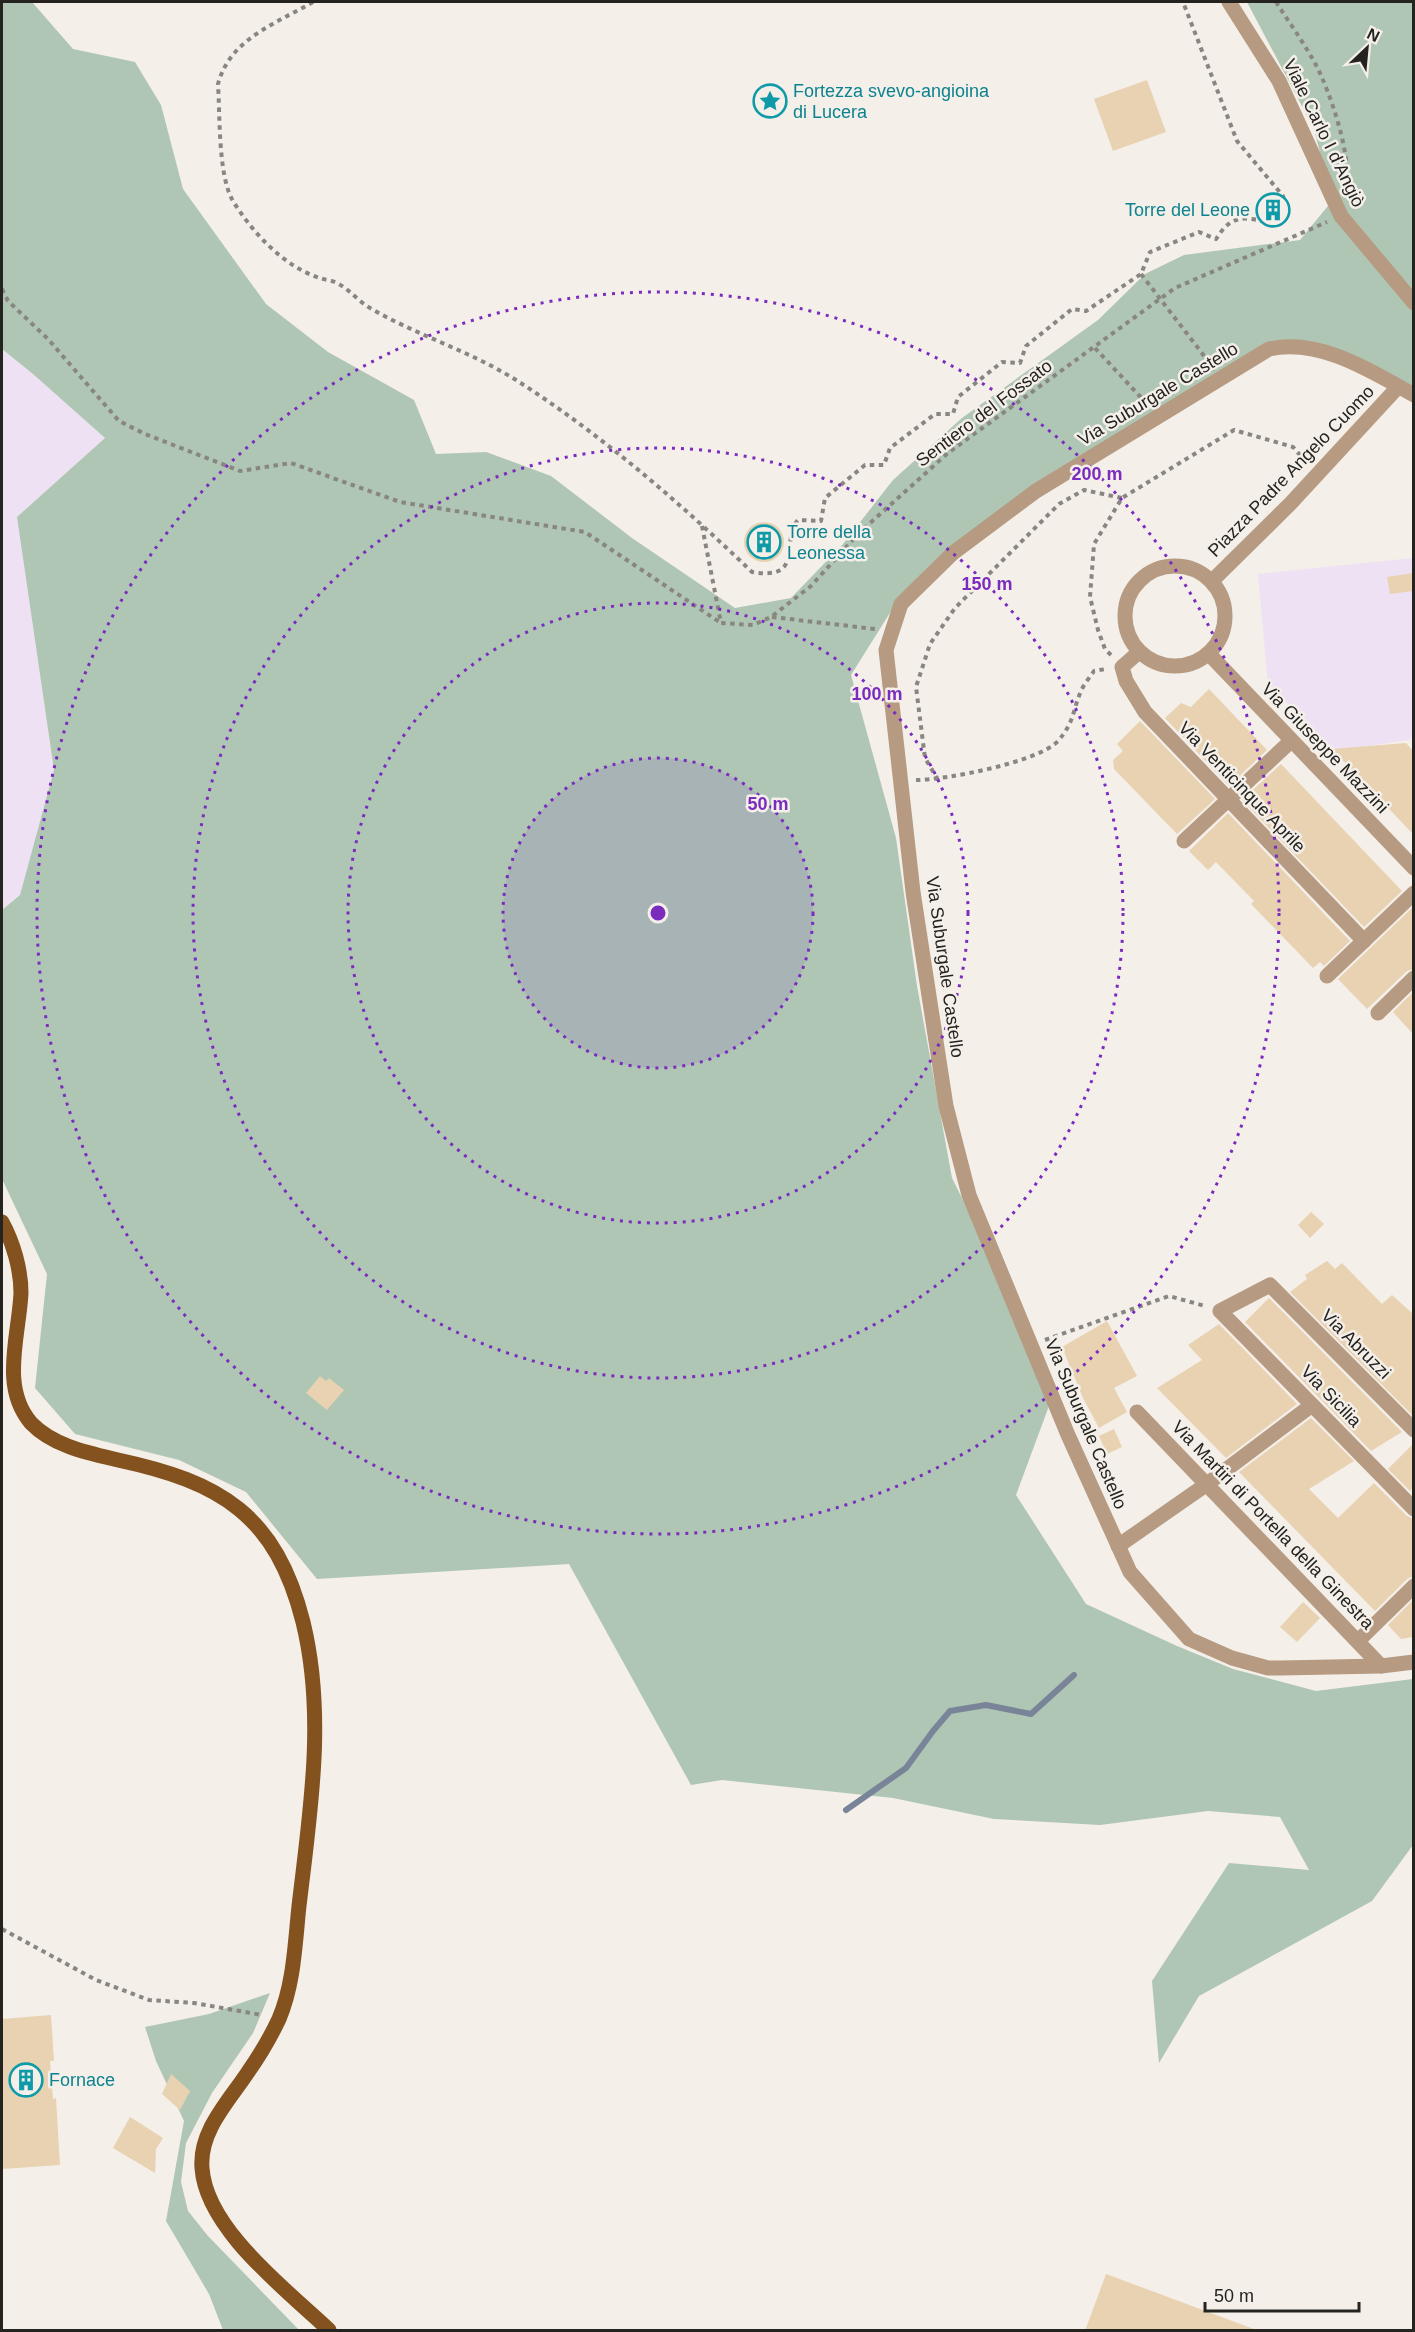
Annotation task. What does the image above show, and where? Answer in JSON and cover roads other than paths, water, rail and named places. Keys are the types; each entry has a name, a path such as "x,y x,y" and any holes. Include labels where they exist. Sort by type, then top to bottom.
{"main road":[{"path":"2,1222 17,1262 21,1289 12,1361 13,1389 22,1412 29,1421 38,1430 64,1444 96,1455 172,1473 226,1499 249,1518 270,1542 292,1585 309,1653 314,1691 315,1742 307,1840 290,1979 279,2018 266,2045 211,2128 203,2150 203,2176 215,2210 230,2232 249,2255 329,2331"}],"street":[{"name":"Viale Carlo I d'Angiò","path":"1229,2 1279,81 1341,216 1413,303"},
{"name":"Via Suburgale Castello","path":"1413,395 1342,359 1307,347 1285,346 1269,350 1045,485 953,553 901,604 886,650 913,892 946,1106 969,1195 1068,1435 1130,1572 1189,1639 1232,1658 1268,1668 1314,1669 1413,1662"},
{"name":"Piazza Padre Angelo Cuomo","path":"1212,581 1398,387"},
{"name":"Piazza Padre Angelo Cuomo","path":"1139,652 1130,639 1125,624 1125,608 1130,593 1140,580 1152,571 1168,566 1184,566 1199,571 1212,581 1221,594 1226,610 1225,626 1220,642 1209,654"},
{"path":"1139,652 1155,663 1174,667 1193,664 1209,654"},
{"name":"Via Venticinque Aprile","path":"1139,652 1122,667 1126,681 1145,712 1364,941"},
{"name":"Via Giuseppe Mazzini","path":"1209,654 1413,868"},
{"path":"1184,841 1291,741"},
{"path":"1327,976 1413,893"},
{"path":"1378,1013 1413,978"},
{"name":"Via Abruzzi","path":"1221,1311 1270,1285 1413,1430"},
{"name":"Via Sicilia","path":"1221,1311 1413,1509"},
{"path":"1118,1546 1207,1484 1312,1405"},
{"name":"Via Martiri di Portella della Ginestra","path":"1137,1412 1381,1666"},
{"path":"1358,1641 1413,1586"}],"waterway":[{"path":"846,1810 906,1768 950,1711 986,1705 1031,1714 1074,1675"}],"place":[{"name":"Fortezza svevo-angioina di Lucera","path":"770,101"},
{"name":"Torre del Leone","path":"1273,210"},
{"name":"Torre della Leonessa","path":"764,542"},
{"name":"Fornace","path":"26,2080"}]}
